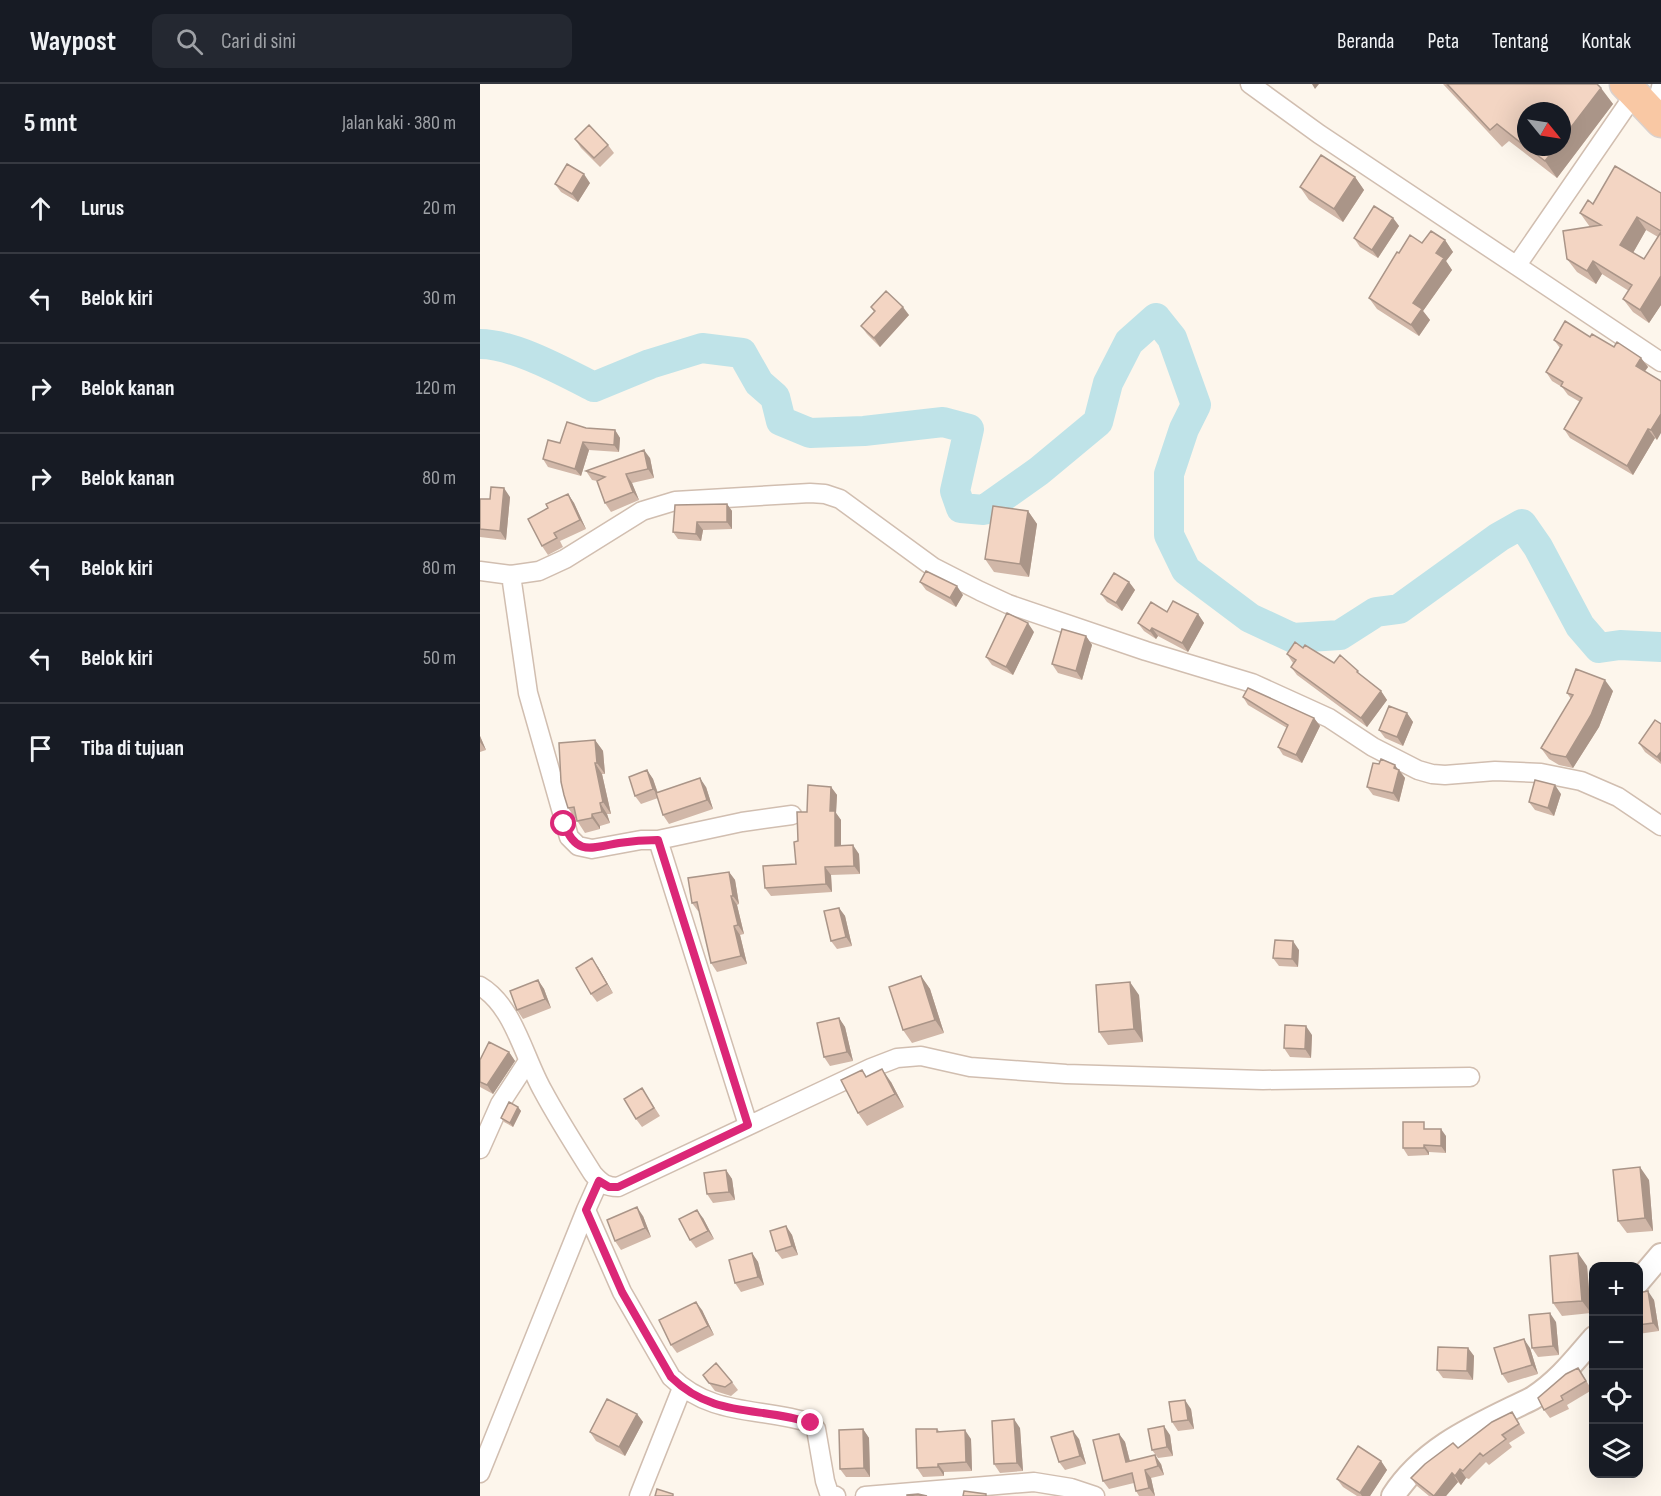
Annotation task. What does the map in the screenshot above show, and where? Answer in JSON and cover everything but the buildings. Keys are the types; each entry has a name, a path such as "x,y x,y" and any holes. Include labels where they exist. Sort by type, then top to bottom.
{"highway":[{"path":"1640,88 1658,119"}],"street":[{"path":"1250,84 1319,134 1661,362"},
{"path":"1517,265 1640,88"},
{"path":"480,571 511,575 539,571 566,560 652,506 701,498 781,493 825,494 840,499 933,567 999,599 1146,651 1252,683 1329,718 1373,747 1418,770 1445,775 1495,771 1541,773 1581,781 1618,797 1661,826"},
{"path":"511,575 528,693 569,837 578,846 592,849 629,842 658,840 792,814"},
{"path":"658,840 748,1125"},
{"path":"480,986 491,993 505,1010 542,1090 599,1181 609,1187 618,1187 871,1068 907,1056 921,1056 970,1067 1066,1074 1263,1080 1470,1077"},
{"path":"480,1149 500,1104 528,1060"},
{"path":"480,1473 599,1181"},
{"path":"586,1210 622,1292 671,1377 697,1398 717,1406 811,1423 816,1429 825,1481 830,1493 836,1496"},
{"path":"1643,1276 1661,1255"},
{"path":"1393,1496 1411,1472 1443,1444 1546,1390 1558,1380 1589,1343"},
{"path":"639,1496 682,1388"},
{"path":"865,1496 1034,1482 1071,1488 1095,1496"}],"waterway":[{"path":"480,344 493,345 523,354 594,387 650,364 702,348 742,353 759,383 775,397 781,421 810,433 864,431 943,422 969,429 955,491 961,508 984,510 1039,471 1098,422 1108,383 1129,342 1156,318 1172,338 1196,405 1184,429 1169,474 1169,535 1186,570 1250,618 1293,638 1340,635 1376,612 1399,609 1499,537 1522,524 1538,547 1580,626 1599,648 1620,645 1661,647"}],"route":[{"path":"564,824 569,837 578,846 592,849 618,843 658,840 748,1125 618,1187 609,1187 599,1181 586,1210 622,1292 671,1377 682,1388 697,1398 717,1406 811,1423"}]}
